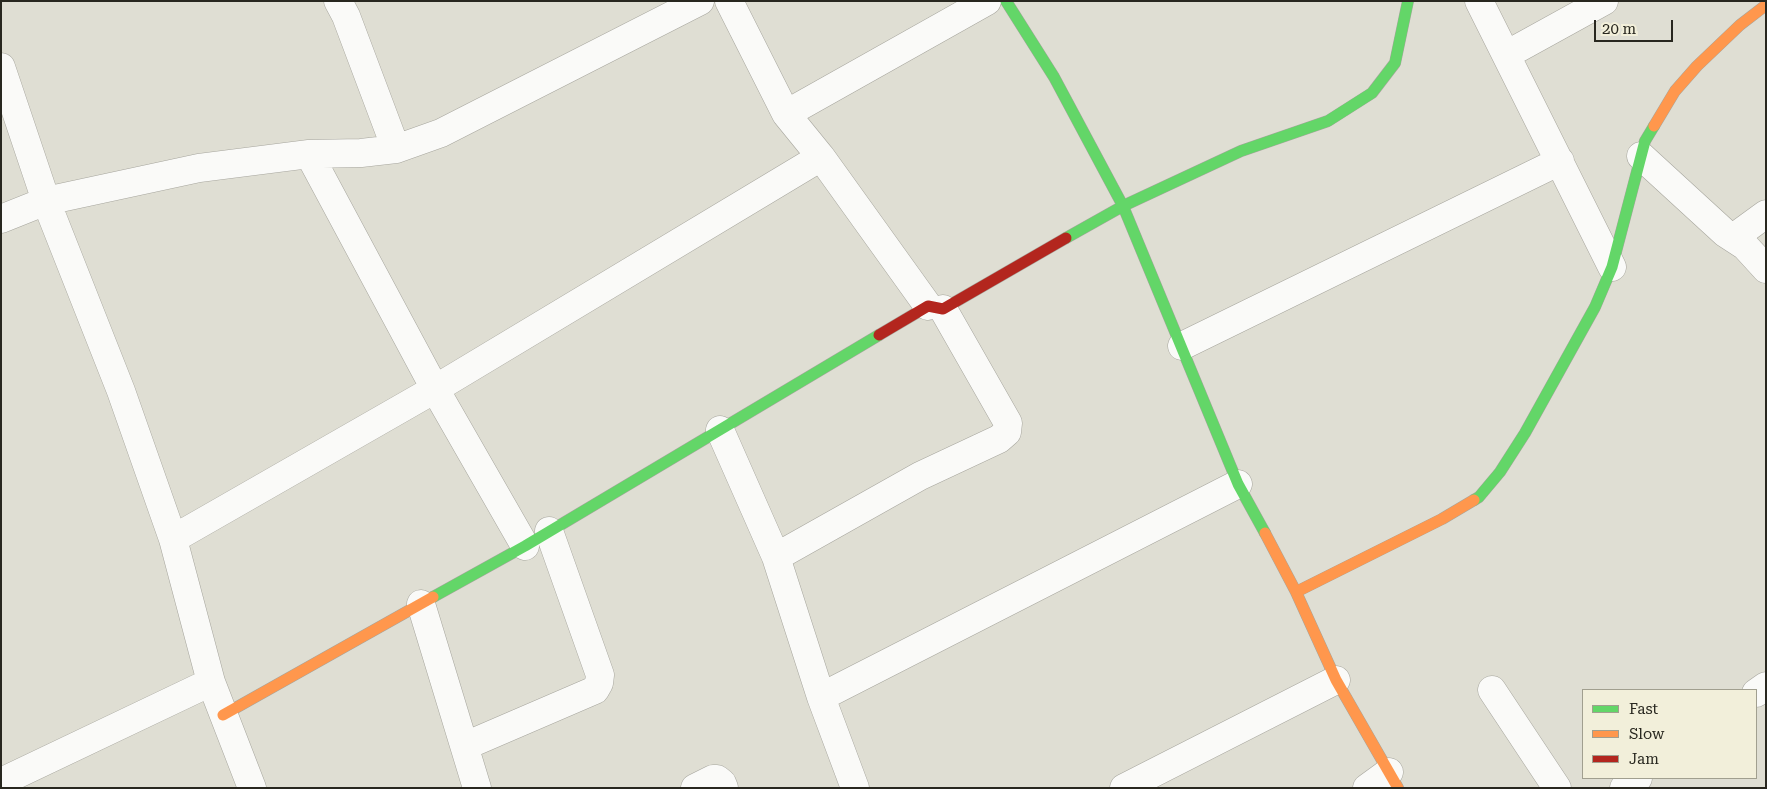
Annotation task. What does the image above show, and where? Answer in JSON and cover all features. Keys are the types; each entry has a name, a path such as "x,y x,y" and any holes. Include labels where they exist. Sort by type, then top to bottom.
{"street":[{"path":"730,1 786,114 936,308 1008,423 1007,432 999,440 920,476 776,557"},
{"path":"786,114 987,1"},
{"path":"1006,1 1054,77 1123,206 1238,484 1296,592 1336,680 1393,780 1367,788"},
{"path":"223,715 525,546 720,430 936,308 1123,206 1242,151 1328,121 1372,93 1395,63 1408,1"},
{"path":"1479,1 1612,267"},
{"path":"1506,55 1604,1"},
{"path":"342,3 396,149"},
{"path":"1,220 46,201 198,168 309,154 361,153 396,149 441,133 695,3"},
{"path":"1296,592 1442,519 1479,497 1500,472 1525,433 1595,307 1612,267 1645,140 1675,91 1704,59 1740,25 1766,5"},
{"path":"1,67 46,201 121,392 173,539 211,682 252,788"},
{"path":"309,154 435,389 525,546"},
{"path":"1641,156 1733,238 1745,246 1766,269"},
{"path":"173,539 435,389 821,157"},
{"path":"1182,346 1560,162"},
{"path":"1733,238 1766,214"},
{"path":"720,430 776,557 821,697 855,788"},
{"path":"821,697 1238,484"},
{"path":"465,746 595,690 599,683 600,675 549,531"},
{"path":"421,604 478,788"},
{"path":"1124,788 1336,680"},
{"path":"1,782 211,682"},
{"path":"1492,690 1557,788"},
{"path":"695,788 713,779 717,779 722,783 724,788"},
{"path":"1624,788 1637,779"}],"traffic: fast":[{"path":"1006,1 1054,77 1123,206 1238,484 1265,533"},
{"path":"1066,238 1123,206 1241,151 1328,121 1372,93 1395,63 1408,1"},
{"path":"1474,500 1479,497 1500,472 1525,433 1595,307 1612,267 1645,141 1654,126"},
{"path":"433,597 525,546 879,335"}],"traffic: slow":[{"path":"1654,126 1675,91 1697,66 1740,25 1766,5"},
{"path":"1296,592 1442,519 1474,500"},
{"path":"1265,533 1296,592 1336,680 1398,788"},
{"path":"223,715 433,597"}],"traffic: jam":[{"path":"879,335 928,306 943,309 1066,238"}]}
